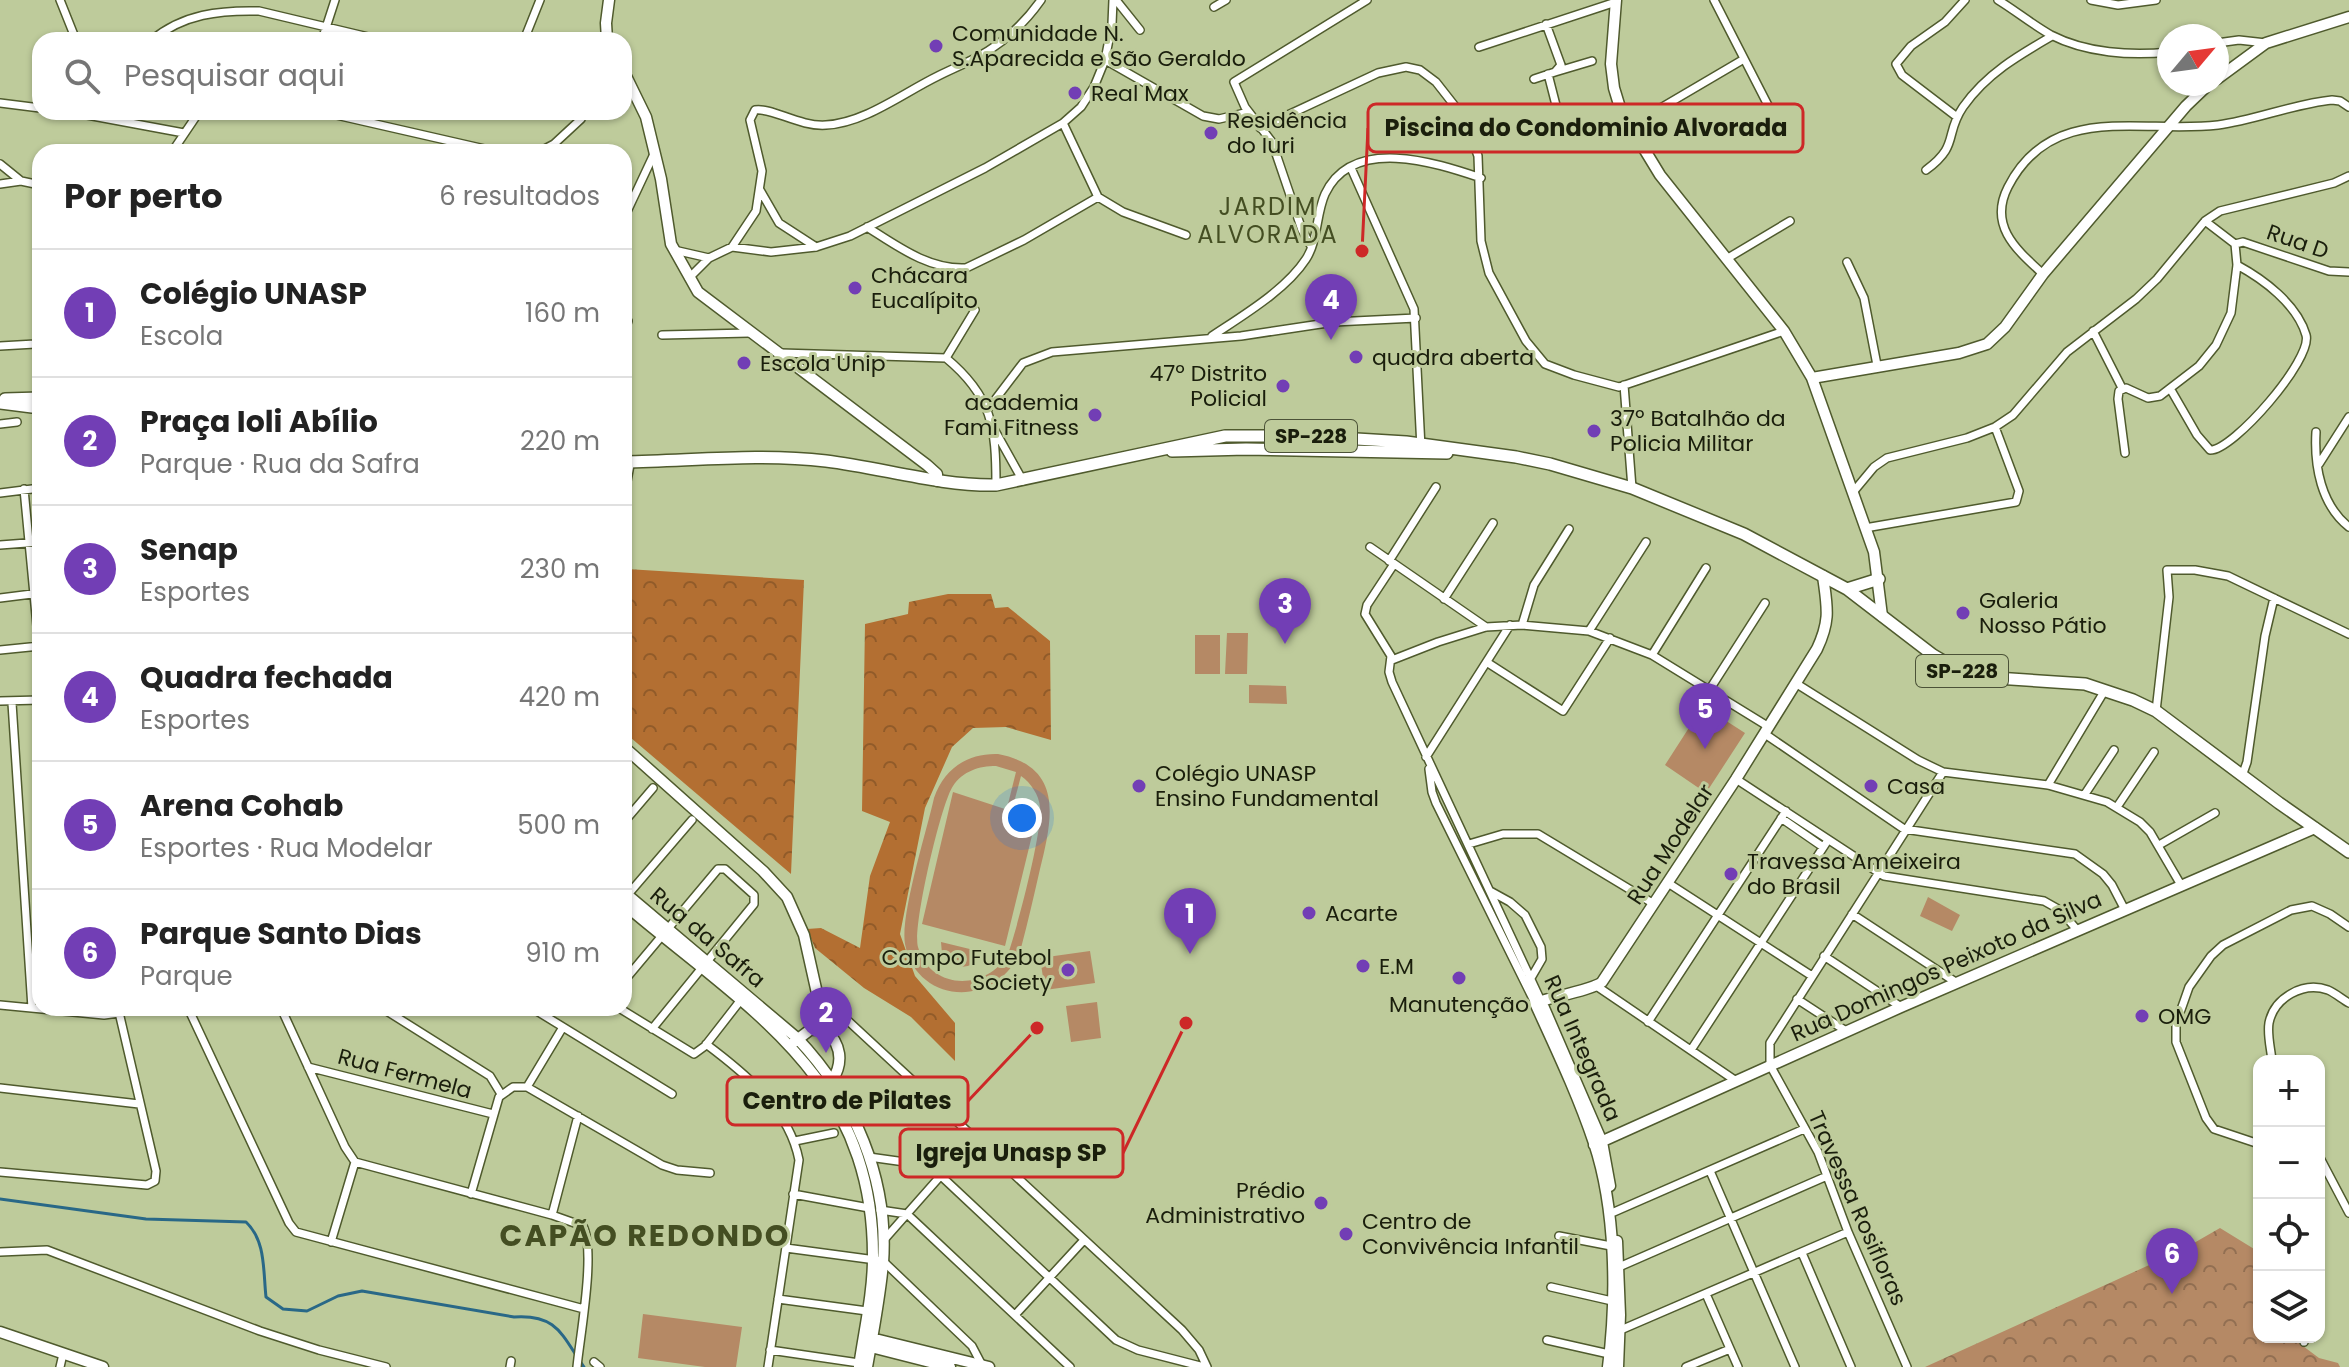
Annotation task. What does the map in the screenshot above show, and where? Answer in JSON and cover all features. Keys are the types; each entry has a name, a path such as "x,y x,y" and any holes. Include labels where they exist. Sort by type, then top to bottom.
{"main road":[{"path":"607,32 609,0"},
{"path":"1616,1 1612,77 1617,99 1660,175 1784,331 1812,378 1865,528 1879,579 1882,616"},
{"path":"2229,70 2266,43 2349,17"},
{"path":"632,88 646,117 655,152 667,229 674,250 698,292 927,465 937,474 937,481"},
{"path":"1812,378 1959,353 1987,344 2005,327 2043,274 2195,96"},
{"path":"0,401 32,399"},
{"path":"0,401 32,408"},
{"path":"24,407 32,412"},
{"name":"SP-228","path":"632,462 696,457 785,458 828,462 937,481 1024,487 1038,478 1147,452 1421,449 1550,464 1632,488 1744,534 1847,589 1933,655 1957,669 1996,678 2073,682 2105,690 2156,711 2349,851"},
{"name":"Rua Modelar","path":"1598,987 1736,779 1817,649 1829,611 1823,576"},
{"path":"1847,589 1879,579"},
{"path":"632,754 763,871 787,897 804,935 825,1029 832,1036 840,1054 840,1063 832,1081"},
{"name":"Rua Domingos Peixoto da Silva","path":"1598,1143 1846,1031 2315,828"},
{"name":"Rua da Safra","path":"632,904 794,1042 832,1081 845,1100 869,1157 876,1209"},
{"name":"Rua da Safra","path":"704,964 740,1001 794,1042"},
{"path":"1538,1002 1598,987"},
{"name":"Rua Integrada","path":"1538,1002 1598,1143 1614,1212 1619,1267 1616,1332 1608,1367"},
{"path":"825,1029 810,1030 794,1042 847,1126 876,1209 882,1242 867,1311 867,1342"},
{"name":"Rua Integrada","path":"1598,1143 1611,1246 1618,1367"},
{"path":"862,1366 878,1261 876,1209"},
{"path":"0,1332 103,1367"},
{"path":"867,1342 985,1366"},
{"path":"867,1342 950,1367"}],"street":[{"path":"60,0 73,32"},
{"path":"324,32 335,0"},
{"path":"527,32 540,0"},
{"path":"689,279 709,258 732,247 756,211 762,171 750,120 755,110 768,111 814,126 831,125 867,113 988,51 1019,26 1041,0"},
{"path":"1115,0 1140,30"},
{"path":"732,247 771,252 816,247 867,227 985,168 1063,123 1089,96 1105,60 1115,0"},
{"path":"1214,7 1226,0"},
{"path":"1311,246 1302,230 1272,142 1249,112 1234,82 1367,0"},
{"path":"1714,0 1774,117"},
{"path":"1957,117 1897,68 1898,60 1911,46 1945,22 1965,0"},
{"path":"1998,0 2052,36 2099,50 2157,52"},
{"path":"2091,0 2118,5 2156,0"},
{"path":"1479,47 1616,1"},
{"path":"163,32 209,12 259,11 347,32"},
{"path":"1546,24 1561,63 1552,73"},
{"path":"1926,170 1945,154 1957,117 1974,92 1994,73 2052,36"},
{"path":"2229,41 2266,43"},
{"path":"1630,126 1744,59"},
{"path":"1105,60 1203,116 1219,119 1249,112"},
{"path":"1534,79 1592,61"},
{"path":"1260,128 1395,68 1413,68 1436,82 1465,119 1476,144 1481,178 1481,241 1489,273 1537,357 1551,368 1608,386 1624,385 1784,331"},
{"path":"1552,73 1558,113"},
{"path":"2043,274 2015,248 2000,219 2000,209 2009,184 2034,153 2064,133 2117,126 2167,129 2220,125 2332,100 2349,107"},
{"path":"0,103 32,107"},
{"path":"126,120 184,133"},
{"path":"177,144 193,120"},
{"path":"358,120 463,144"},
{"path":"554,144 580,120"},
{"path":"1063,123 1098,197 1123,212 1186,235"},
{"path":"632,201 655,152"},
{"path":"1209,338 1277,289 1304,262 1327,190 1351,168 1381,158 1397,157 1432,163 1481,178"},
{"path":"0,164 21,181"},
{"path":"1351,168 1416,318 1421,449"},
{"path":"1854,491 1874,467 1887,458 1967,438 1995,427 2018,410 2067,352 2157,279 2205,221 2228,208 2334,183 2349,176"},
{"path":"0,184 21,181 32,183"},
{"path":"760,187 779,223 816,247"},
{"path":"867,227 927,261 966,268 1024,240 1098,197"},
{"path":"1728,258 1790,221"},
{"path":"2093,331 2122,388 2148,398 2156,398 2171,390 2199,366 2222,335 2231,313 2237,265 2235,244 2205,221"},
{"name":"Rua D","path":"2235,244 2243,242 2329,271 2349,272"},
{"path":"674,250 709,258"},
{"path":"1847,262 1864,298 1877,365"},
{"path":"2171,390 2200,440 2210,450 2216,451 2233,439 2256,415 2296,366 2307,339 2295,316 2275,291 2237,265"},
{"path":"946,358 975,310"},
{"path":"988,409 1015,370 1040,355 1052,352 1249,335 1321,323 1416,318"},
{"path":"662,335 749,333"},
{"path":"0,346 32,344"},
{"path":"778,353 946,358 971,380 988,409 996,485"},
{"path":"1624,385 1632,488"},
{"path":"2122,388 2118,399 2125,453"},
{"path":"2319,464 2349,417"},
{"path":"0,424 17,422"},
{"path":"991,423 1024,487"},
{"path":"1865,528 2013,504 2019,498 1995,427"},
{"path":"2316,432 2315,452 2324,493 2337,518 2349,527"},
{"path":"1392,562 1436,487"},
{"path":"0,493 32,488"},
{"path":"24,489 32,562"},
{"path":"1444,599 1493,523"},
{"path":"1522,625 1534,585 1569,529"},
{"path":"1589,631 1646,542"},
{"path":"0,545 32,543"},
{"path":"1370,547 1486,627"},
{"name":"Rua Integrada","path":"1392,562 1365,614 1392,660 1389,672 1392,682 1531,978 1538,1002"},
{"path":"1652,655 1706,568"},
{"path":"2156,711 2169,597 2167,570 2195,570 2223,575 2349,634"},
{"path":"0,598 32,595"},
{"path":"2242,776 2247,762 2265,636 2274,598"},
{"path":"1710,689 1765,603"},
{"path":"1426,757 1510,625"},
{"path":"1392,660 1486,627 1522,625 1589,631 1610,638 1652,655 1710,689 1904,829 2075,854 2103,874 2125,910"},
{"path":"1488,663 1563,711 1610,638"},
{"path":"0,650 32,647"},
{"path":"1797,684 1918,760 1943,772 2048,785 2085,794 2117,807 2140,822 2159,845 2181,885"},
{"path":"2048,785 2105,690"},
{"path":"0,701 32,701"},
{"path":"0,1005 32,1008 12,703"},
{"path":"2085,794 2114,750"},
{"path":"2117,807 2154,752"},
{"name":"Rua Integrada","path":"1429,766 1436,803 1538,1002"},
{"path":"1770,1065 1770,1043 1943,772"},
{"path":"1736,779 1826,843 1893,878 2044,901 2060,910 2078,931"},
{"path":"632,813 653,788"},
{"path":"2159,845 2215,813"},
{"path":"1648,1022 1783,814"},
{"path":"632,890 692,820"},
{"path":"1469,844 1503,834 1538,834 1654,904"},
{"path":"1691,1050 1826,843"},
{"path":"632,971 718,869 725,869 756,899 652,1029"},
{"path":"1668,883 1812,976"},
{"path":"1490,891 1525,915 1541,947 1542,959 1531,978"},
{"path":"2253,1142 2221,1132 2209,1124 2176,1042 2176,1024 2189,987 2211,956 2223,945 2267,920 2298,907 2312,906 2349,927"},
{"path":"1852,914 1957,983"},
{"path":"1824,956 1901,1007"},
{"path":"1598,987 1736,1081"},
{"path":"2271,1055 2268,1027 2273,1010 2286,996 2304,988 2317,988 2327,990 2349,1003"},
{"path":"816,991 1182,1330 1199,1350 1206,1367"},
{"path":"1797,999 1846,1031"},
{"path":"632,1016 694,1054 706,1044 740,1001"},
{"path":"0,1172 147,1185 153,1183 156,1171 120,1016"},
{"path":"192,1016 289,1223 300,1234 584,1309"},
{"path":"285,1016 345,1147 355,1162 580,1224 588,1238 577,1367"},
{"path":"395,1016 490,1076 501,1094"},
{"path":"545,1016 672,1094"},
{"path":"527,1087 563,1027"},
{"path":"706,1044 754,1084 772,1105 795,1141 799,1160 768,1367"},
{"name":"Travessa Rosifloras","path":"1770,1065 1818,1152 1848,1232 1907,1367"},
{"name":"Rua Fermela","path":"308,1067 493,1114"},
{"path":"471,1194 493,1114 501,1094 513,1087 527,1087 662,1165 677,1170 710,1173"},
{"path":"0,1088 139,1104"},
{"path":"845,1100 952,1118"},
{"path":"552,1215 578,1116"},
{"path":"1614,1212 1804,1129"},
{"path":"795,1141 834,1133"},
{"path":"882,1242 974,1138"},
{"path":"869,1157 912,1163 940,1175 1108,1334 1127,1346 1206,1367"},
{"path":"331,1242 355,1162"},
{"path":"2325,1167 2349,1213"},
{"path":"1710,1171 1795,1367"},
{"path":"1619,1267 1827,1176"},
{"path":"793,1194 907,1214 1070,1367"},
{"path":"1616,1332 1848,1232"},
{"path":"1559,1236 1611,1246"},
{"path":"1015,1315 1084,1240"},
{"path":"786,1248 878,1261 972,1346 985,1366"},
{"path":"0,1252 47,1250 260,1331 386,1367"},
{"path":"1802,1253 1851,1367"},
{"path":"1551,1287 1612,1301"},
{"path":"1706,1294 1738,1367"},
{"path":"778,1299 867,1311"},
{"path":"1547,1340 1609,1354"},
{"path":"1686,1367 1730,1349"},
{"path":"770,1350 862,1366"},
{"path":"60,1367 63,1354"}],"green space":[{"path":"632,569 804,580 791,874 632,739"},
{"path":"948,594 991,594 995,608 1008,607 1050,641 1051,740 1006,727 973,728 952,747 925,808 900,934 915,976 955,1023 955,1061 911,1017 864,988 815,948 807,929 821,928 860,948 870,876 890,822 862,811 865,624 908,614 909,602"},
{"path":"1227,633 1248,633 1247,674 1225,674"},
{"path":"1195,635 1220,635 1220,674 1195,674"},
{"path":"1249,685 1286,686 1287,704 1249,703"},
{"path":"1703,706 1745,733 1706,793 1665,765"},
{"path":"987,754 1020,761 1035,771 1044,783 1050,815 1021,948 1011,968 996,982 979,990 960,992 942,989 925,980 913,965 905,944 906,913 938,788 958,765","holes":["996,766 1016,772 1007,808 1012,810 1021,776 1036,794 1040,819 1008,954 999,966 987,974 960,981 947,978 925,962 918,947 917,935 929,866 948,797 957,781 972,770"]},
{"path":"953,792 1036,819 1005,946 922,924"},
{"path":"1928,897 1960,915 1952,931 1920,916"},
{"path":"941,942 982,952 971,965 954,966 942,954"},
{"name":"Campo Futebol Society","path":"1090,951 1095,983 1045,990 1040,958"},
{"path":"1097,1002 1101,1038 1071,1042 1066,1006"},
{"path":"2220,1228 2253,1248 2253,1343 2299,1343 2319,1358 2338,1363 2340,1367 1925,1367 2180,1251"},
{"path":"643,1314 742,1327 736,1367 705,1367 638,1358"}],"waterway":[{"path":"0,1199 146,1219 246,1222 260,1247 266,1297 283,1309 307,1311 338,1296 362,1291 540,1319 557,1329 584,1367"}],"place":[{"name":"Comunidade N. S.Aparecida e São Geraldo","path":"936,46"},
{"name":"Real Max","path":"1075,93"},
{"name":"Residência do Iuri","path":"1211,133"},
{"name":"Piscina do Condominio Alvorada","path":"1362,251"},
{"name":"Chácara Eucalípito","path":"855,288"},
{"name":"Quadra fechada","path":"1331,340"},
{"name":"quadra aberta","path":"1356,357"},
{"name":"Escola Unip","path":"744,363"},
{"name":"47º Distrito Policial","path":"1283,386"},
{"name":"academia Fami Fitness","path":"1095,415"},
{"name":"37º Batalhão da Policia Militar","path":"1594,431"},
{"name":"Galeria Nosso Pátio","path":"1963,613"},
{"name":"Senap","path":"1285,644"},
{"name":"Arena Cohab","path":"1705,749"},
{"name":"Colégio UNASP Ensino Fundamental","path":"1139,786"},
{"name":"Casa","path":"1871,786"},
{"name":"Travessa Ameixeira do Brasil","path":"1731,874"},
{"name":"Acarte","path":"1309,913"},
{"name":"Colégio UNASP","path":"1190,954"},
{"name":"E.M","path":"1363,966"},
{"name":"Campo Futebol Society","path":"1068,970"},
{"name":"Manutenção","path":"1459,978"},
{"name":"OMG","path":"2142,1016"},
{"name":"Igreja Unasp SP","path":"1186,1023"},
{"name":"Centro de Pilates","path":"1037,1028"},
{"name":"Praça Ioli Abílio","path":"826,1053"},
{"name":"Prédio Administrativo","path":"1321,1203"},
{"name":"Centro de Convivência Infantil","path":"1346,1234"},
{"name":"Parque Santo Dias","path":"2172,1294"}],"district":[{"name":"JARDIM ALVORADA","path":"1268,221"},
{"name":"CAPÃO REDONDO","path":"645,1236"}]}
